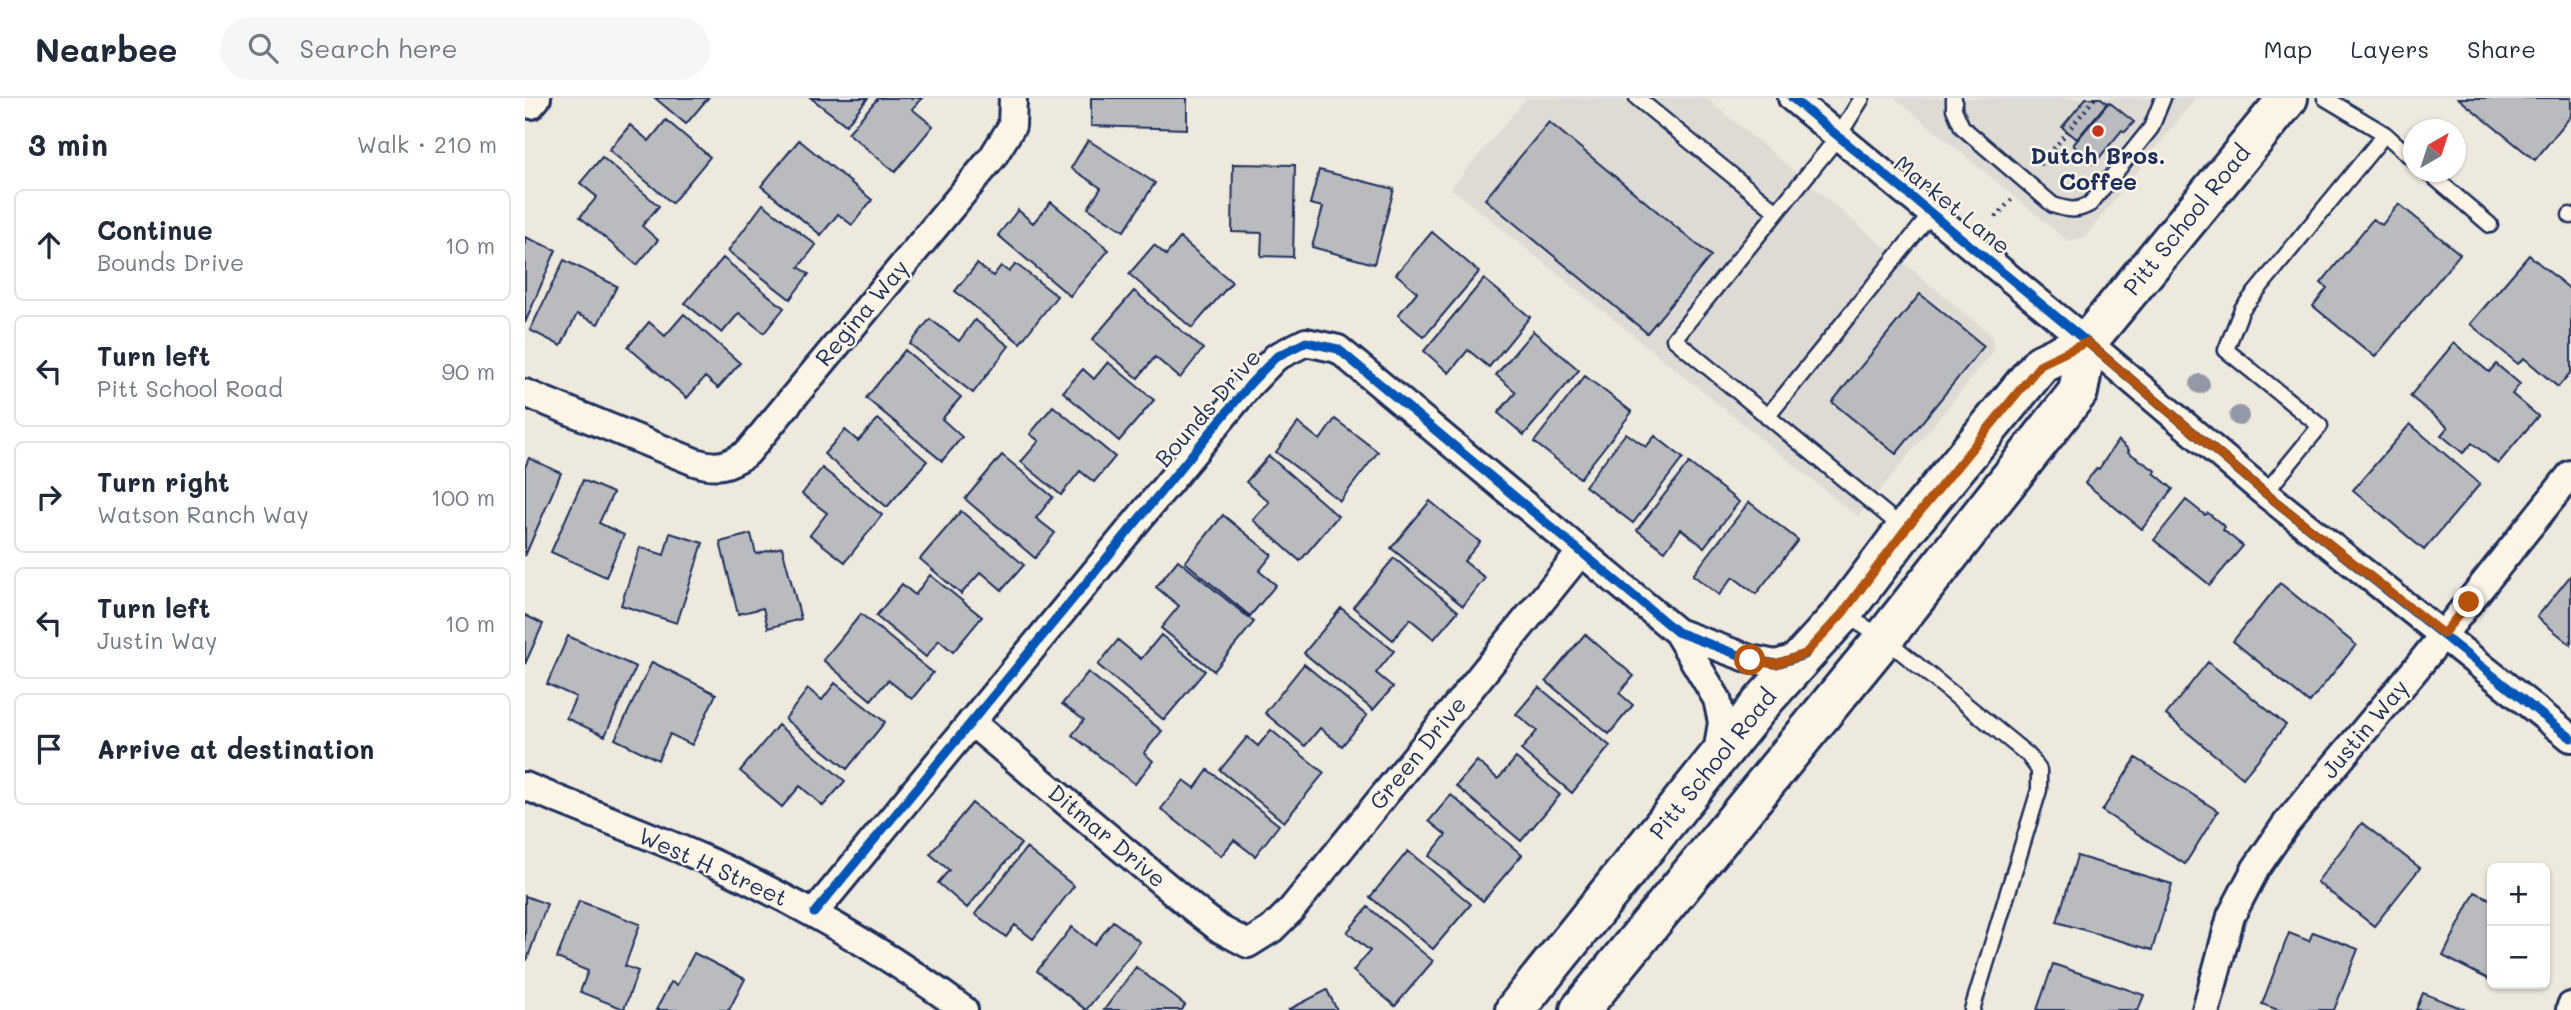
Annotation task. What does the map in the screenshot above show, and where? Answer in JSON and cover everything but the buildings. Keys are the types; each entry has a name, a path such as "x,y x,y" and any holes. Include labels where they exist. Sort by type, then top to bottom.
{"main road":[{"name":"Pitt School Road","path":"1515,1010 1764,700 1842,614 1905,530 2041,364 2087,342 2288,98"},
{"name":"Pitt School Road","path":"1580,1010 1884,638 2078,392 2087,342"}],"street":[{"name":"Regina Way","path":"525,393 695,463 712,467 729,465 747,453 992,158 1012,126 1013,98"},
{"name":"Market Lane","path":"1792,98 2265,493 2571,738"},
{"name":"Bounds Drive","path":"814,914 1250,384 1276,357 1306,342 1338,349 1677,632 1750,660 1776,664 1805,654"},
{"name":"Justin Way","path":"2206,1010 2231,916 2256,868 2286,824 2567,485"},
{"name":"Green Drive","path":"1248,944 1272,929 1291,910 1581,552"},
{"name":"Bounds Drive","path":"1677,632 1717,699 1723,722 1716,760"},
{"name":"Ditmar Drive","path":"971,722 1194,909 1220,929 1248,944"},
{"name":"West H Street","path":"525,786 725,869 814,914 890,957 964,1010"}],"lane":[{"path":"1637,98 1777,212"},
{"path":"1862,98 1838,137 1674,339 1905,530"},
{"path":"1954,98 1954,109 1962,127 2053,205 2068,210 2080,209 2090,204 2151,128 2163,98"},
{"path":"2325,98 2385,134 2403,150"},
{"path":"2265,493 2320,426 2226,350 2242,309 2385,134"},
{"path":"2440,182 2490,225"},
{"path":"1767,417 1931,214"},
{"path":"1842,614 1884,638 2028,755 2039,769 2039,790 1972,1010"}],"path":[{"path":"1996,217 2095,98"}],"shaded area":[{"path":"1527,98 1706,98 1992,336 1994,351 1858,517 1451,188"},
{"path":"1895,98 2196,98 2085,237 2068,241"}],"cycle path":[{"path":"1792,98 2265,493 2571,738"},
{"path":"814,913 1250,384 1276,357 1306,342 1338,349 1677,632 1750,659 1776,664 1805,655"}],"place":[{"name":"Dutch Bros. Coffee","path":"2098,131"}],"route":[{"path":"1750,660 1776,664 1805,654 1842,614 1905,530 2041,364 2087,342 2265,493 2443,634 2469,602"}]}
